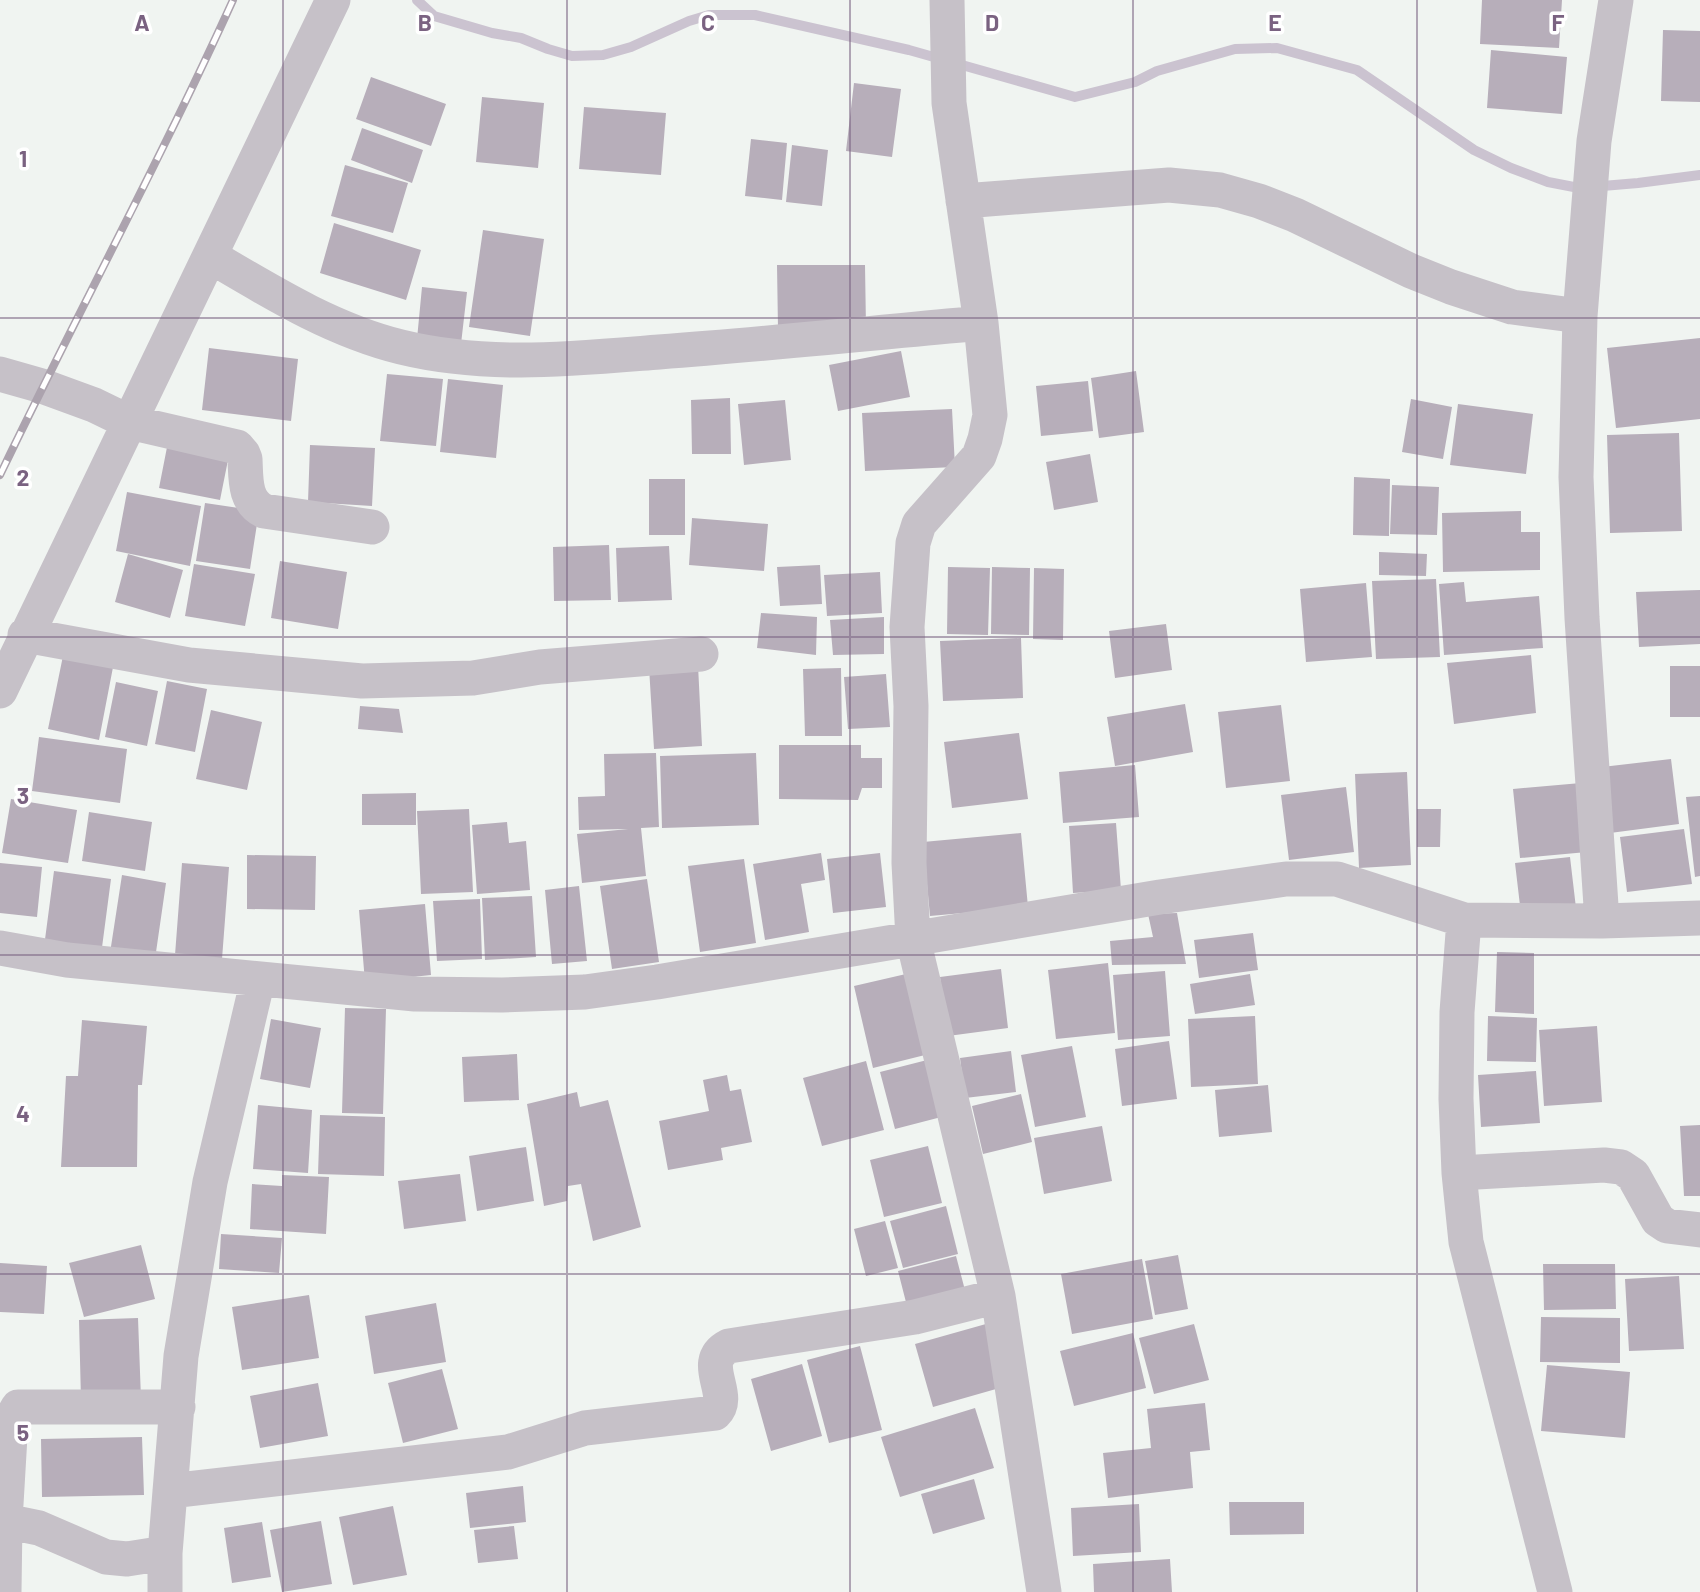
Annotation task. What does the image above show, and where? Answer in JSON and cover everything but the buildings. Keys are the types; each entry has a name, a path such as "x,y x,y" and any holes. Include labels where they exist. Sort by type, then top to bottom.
{"street":[{"path":"0,691 333,0"},
{"path":"1602,921 1582,618 1576,477 1580,316 1594,141 1616,0"},
{"path":"947,7 949,103 981,323 990,415 979,456 919,524 913,543 908,627 911,706 909,863 913,939 998,1296 1044,1592"},
{"path":"963,201 1169,185 1220,190 1295,215 1411,271 1451,287 1512,307 1580,316"},
{"path":"211,256 293,304 348,330 400,347 505,361 576,360 981,323"},
{"path":"0,374 94,405 129,422 237,447 245,459 249,497 255,506 264,511 372,527"},
{"path":"25,635 189,665 362,681 473,678 540,667 701,654"},
{"path":"0,948 67,960 415,994 502,995 585,992 657,982 1160,897 1286,879 1337,879 1464,920 1602,921 1700,918"},
{"path":"1464,920 1457,1012 1456,1099 1459,1173 1466,1242 1555,1592"},
{"path":"164,1592 181,1356 210,1182 257,979"},
{"path":"1459,1173 1604,1165 1621,1167 1633,1175 1658,1220 1667,1226 1700,1230"},
{"path":"170,1491 508,1452 585,1428 715,1413 721,1401 716,1356 720,1350 729,1346 915,1317 998,1296"},
{"path":"4,1592 11,1419 18,1407 178,1407"},
{"path":"5,1521 39,1528 106,1557 127,1559 165,1553"}],"waterway":[{"path":"417,0 434,16 492,33 521,38 572,56 603,55 631,47 709,15 755,15 909,50 1075,97 1135,82 1157,71 1235,49 1277,48 1357,70 1474,150 1548,182 1579,188 1700,175"}],"railway":[{"path":"0,475 233,0"}]}
